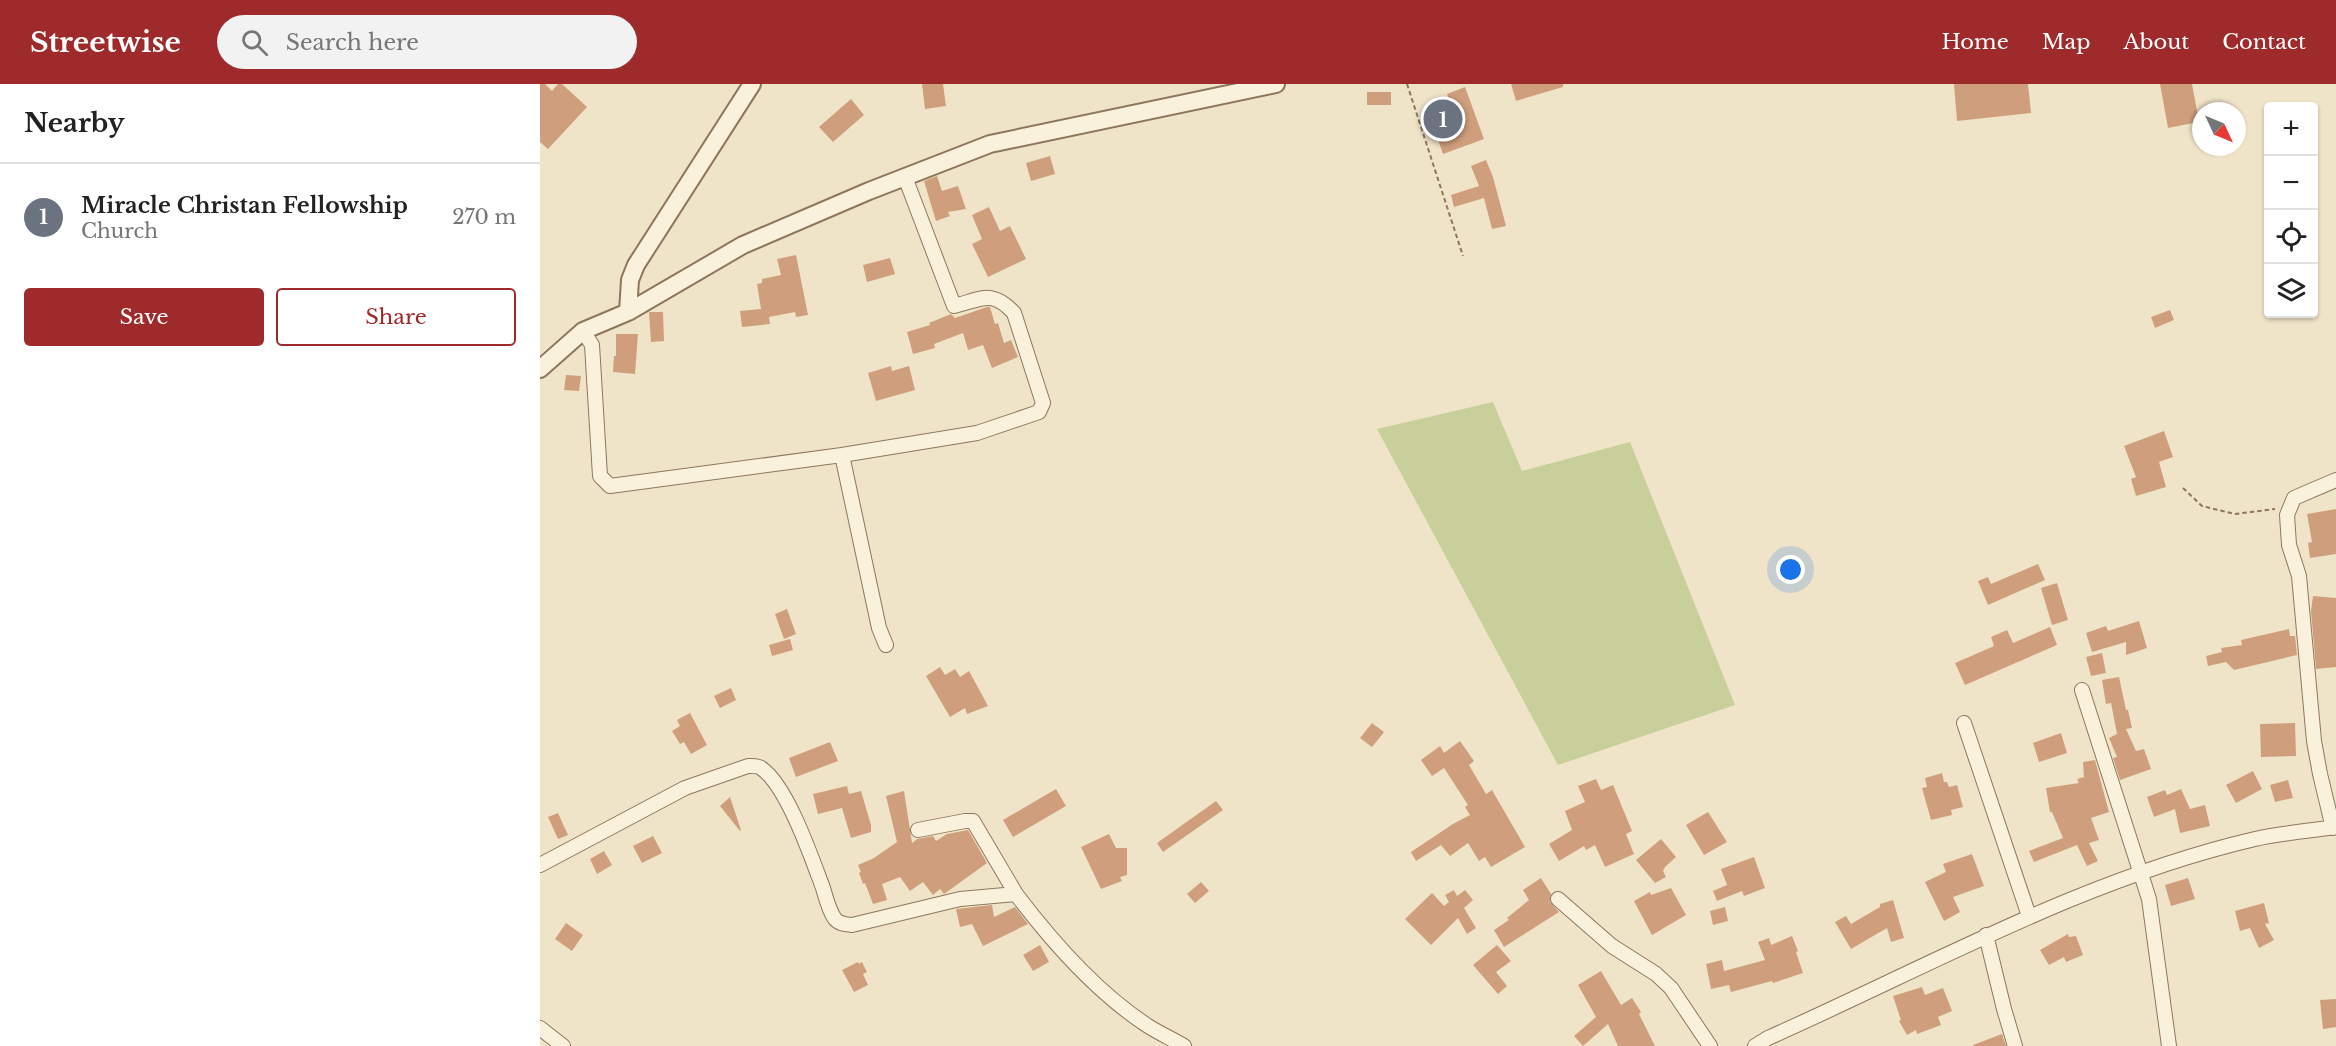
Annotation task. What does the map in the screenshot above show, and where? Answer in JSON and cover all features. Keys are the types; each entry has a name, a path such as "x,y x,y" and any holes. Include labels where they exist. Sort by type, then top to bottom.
{"street":[{"path":"628,312 630,280 636,265 752,84"},
{"path":"540,369 583,331 628,312 743,245 990,144 1276,84"},
{"path":"583,331 592,345 600,476 610,486 842,455 977,433 1039,412 1043,403 1014,313 1003,301 992,297 954,306 905,177"},
{"path":"842,455 879,628 885,645"},
{"path":"1755,1046 1986,935 2139,873 2257,838 2335,827 2314,741 2299,576 2289,545 2287,515 2294,498 2336,480"},
{"path":"2082,690 2149,899 2169,1046"},
{"path":"1964,723 2029,916"},
{"path":"540,866 685,788 748,766 756,766 775,781 785,798 833,916 841,923 852,925 960,899 1016,894"},
{"path":"918,830 973,821 1016,894 1047,934 1092,982 1148,1026 1184,1046"},
{"path":"1557,899 1612,946 1656,974 1671,988 1710,1046"},
{"path":"1986,935 2015,1046"},
{"path":"540,1028 563,1046"}],"path":[{"path":"1407,84 1463,256"},
{"path":"2183,488 2202,506 2235,514 2290,508"}],"green space":[{"path":"1493,402 1522,471 1630,442 1735,705 1558,765 1377,429"}],"building":[{"path":"540,84 545,84 552,91 558,84 562,84 587,107 548,149 540,142"},
{"path":"922,84 943,84 946,106 925,109"},
{"path":"1511,84 1563,84 1563,87 1516,101"},
{"path":"1954,84 2028,84 2031,113 1957,121"},
{"path":"2160,84 2192,84 2195,102 2192,102 2192,123 2168,128"},
{"path":"1465,87 1484,139 1443,154 1429,114 1452,106 1447,94"},
{"path":"1367,92 1391,92 1391,105 1367,105"},
{"path":"851,99 864,115 833,142 819,127"},
{"path":"1050,156 1055,174 1031,181 1026,163"},
{"path":"1486,160 1506,226 1492,229 1484,198 1454,207 1451,195 1479,186 1471,166"},
{"path":"937,176 942,191 958,186 966,209 948,212 950,216 936,221 924,181"},
{"path":"989,207 1000,231 1010,226 1026,259 988,277 972,244 982,239 972,215"},
{"path":"796,255 808,315 796,317 795,312 769,317 770,324 742,327 740,311 761,309 757,284 762,283 762,279 781,275 777,259"},
{"path":"890,258 895,274 867,282 863,265"},
{"path":"990,307 995,324 998,323 1004,343 1011,340 1018,357 992,368 983,345 968,350 963,333 934,344 935,348 913,354 907,332 930,325 929,323 951,314 955,318"},
{"path":"2170,310 2174,320 2155,328 2151,317"},
{"path":"649,312 663,312 664,341 651,342"},
{"path":"616,334 638,334 635,374 613,372"},
{"path":"891,366 892,371 909,366 915,390 876,401 868,373"},
{"path":"566,375 581,376 579,391 564,390"},
{"path":"2164,431 2173,457 2159,462 2166,487 2136,496 2131,479 2136,477 2124,446"},
{"path":"2336,509 2336,554 2310,558 2308,543 2312,542 2307,514"},
{"path":"2038,564 2045,580 1988,605 1978,581 1988,577 1991,584"},
{"path":"2057,583 2068,620 2052,625 2041,588"},
{"path":"2313,596 2336,598 2336,667 2316,669 2311,611"},
{"path":"787,609 796,634 784,639 775,614"},
{"path":"2139,621 2147,648 2126,655 2126,642 2092,652 2086,633 2106,626 2108,631"},
{"path":"2050,627 2057,645 1965,685 1955,663 1994,646 1991,637 2007,630 2013,643"},
{"path":"2289,629 2290,636 2295,636 2297,655 2234,670 2226,662 2208,666 2206,656 2222,652 2221,648 2242,645 2241,640"},
{"path":"790,639 793,650 772,656 769,645"},
{"path":"2102,653 2106,673 2091,676 2086,657"},
{"path":"940,667 945,675 955,669 960,677 969,671 988,706 967,714 965,708 950,717 926,676"},
{"path":"2119,677 2132,728 2126,729 2136,751 2144,749 2151,769 2120,780 2113,758 2117,757 2109,738 2117,734 2111,703 2106,704 2102,680"},
{"path":"731,688 736,700 720,708 714,696"},
{"path":"690,713 707,745 691,754 684,742 680,744 672,731 680,726 677,720"},
{"path":"1372,723 1384,732 1372,747 1360,738"},
{"path":"2295,723 2296,756 2261,757 2260,724"},
{"path":"2061,733 2067,753 2039,762 2033,743"},
{"path":"1460,741 1474,761 1469,765 1486,794 1492,790 1525,847 1491,867 1485,857 1479,861 1468,843 1450,856 1441,845 1416,861 1411,852 1470,815 1465,807 1468,805 1444,768 1432,776 1421,760 1440,746 1444,753"},
{"path":"830,742 838,761 796,777 789,758"},
{"path":"2095,760 2109,812 2091,818 2099,840 2089,843 2098,861 2087,866 2077,845 2034,862 2029,851 2063,838 2050,812 2046,788 2079,783 2077,779 2084,777 2083,762"},
{"path":"2253,771 2262,789 2236,803 2226,785"},
{"path":"1942,773 1944,782 1947,782 1949,787 1957,785 1963,807 1951,810 1952,815 1931,820 1922,788 1927,787 1925,778"},
{"path":"1596,779 1601,790 1613,785 1632,831 1626,834 1634,854 1605,867 1595,845 1586,850 1584,846 1559,861 1549,844 1572,830 1565,811 1585,802 1578,786"},
{"path":"2288,780 2293,798 2275,802 2270,785"},
{"path":"847,786 849,794 861,791 871,825 871,832 851,838 842,808 818,814 813,794"},
{"path":"1056,789 1066,806 1013,837 1003,820"},
{"path":"2181,789 2190,809 2205,805 2210,826 2180,833 2175,809 2154,817 2147,797 2165,790 2167,795"},
{"path":"904,791 912,843 917,839 933,836 936,841 947,834 968,830 987,863 944,894 940,889 933,895 923,882 910,891 900,877 882,884 887,900 873,904 865,883 863,884 858,865 874,858 897,842 886,796"},
{"path":"730,797 741,830 740,831 720,806"},
{"path":"1216,801 1223,810 1163,852 1157,843"},
{"path":"1708,812 1727,842 1704,855 1686,825"},
{"path":"558,813 568,835 558,839 548,817"},
{"path":"1109,834 1116,848 1127,848 1127,875 1120,877 1122,881 1101,889 1081,847"},
{"path":"653,836 662,853 642,863 633,846"},
{"path":"1661,839 1676,857 1663,871 1666,877 1655,883 1636,860"},
{"path":"604,851 612,865 597,874 590,859"},
{"path":"1972,854 1984,886 1953,897 1960,912 1944,921 1925,882 1946,872 1943,864"},
{"path":"1754,857 1765,888 1744,896 1742,891 1717,901 1713,891 1727,885 1721,869"},
{"path":"1541,878 1551,894 1550,902 1559,912 1504,947 1494,930 1509,920 1507,918 1529,900 1523,890"},
{"path":"2188,878 2195,899 2171,906 2165,885"},
{"path":"1201,882 1209,891 1195,903 1187,894"},
{"path":"1671,888 1686,915 1652,935 1634,901 1650,892 1651,895"},
{"path":"1454,890 1457,896 1465,890 1473,900 1464,908 1476,928 1467,934 1458,918 1431,945 1405,919 1432,893 1444,906 1449,902 1445,895"},
{"path":"1893,900 1904,938 1891,942 1887,928 1851,949 1835,922 1846,916 1851,924 1880,907 1880,904"},
{"path":"2264,903 2269,923 2265,924 2274,940 2259,948 2250,928 2240,931 2235,911"},
{"path":"992,905 994,917 1015,907 1028,924 983,946 972,924 960,927 956,909"},
{"path":"1725,907 1728,921 1713,925 1710,911"},
{"path":"566,923 583,935 572,951 555,939"},
{"path":"2068,934 2069,937 2076,936 2083,955 2066,962 2064,957 2049,965 2040,950"},
{"path":"1792,936 1803,973 1773,983 1772,981 1731,992 1729,985 1711,989 1706,964 1722,960 1724,971 1765,960 1758,942 1769,938 1771,945"},
{"path":"1040,945 1049,962 1033,971 1023,955"},
{"path":"1497,945 1511,961 1496,972 1507,986 1498,994 1473,965"},
{"path":"858,962 859,964 862,962 867,972 863,974 868,985 854,992 842,970"},
{"path":"1601,971 1621,1005 1632,998 1641,1012 1639,1014 1655,1046 1618,1046 1608,1024 1583,1046 1574,1036 1596,1017 1578,985"},
{"path":"1922,987 1925,995 1943,988 1952,1011 1938,1017 1941,1025 1917,1034 1916,1030 1907,1035 1899,1021 1901,1020 1893,996"},
{"path":"2336,999 2336,1027 2323,1029 2320,1000"},
{"path":"2002,1034 2006,1046 1973,1045"}],"place":[{"name":"Miracle Christan Fellowship","path":"1443,119"}]}
